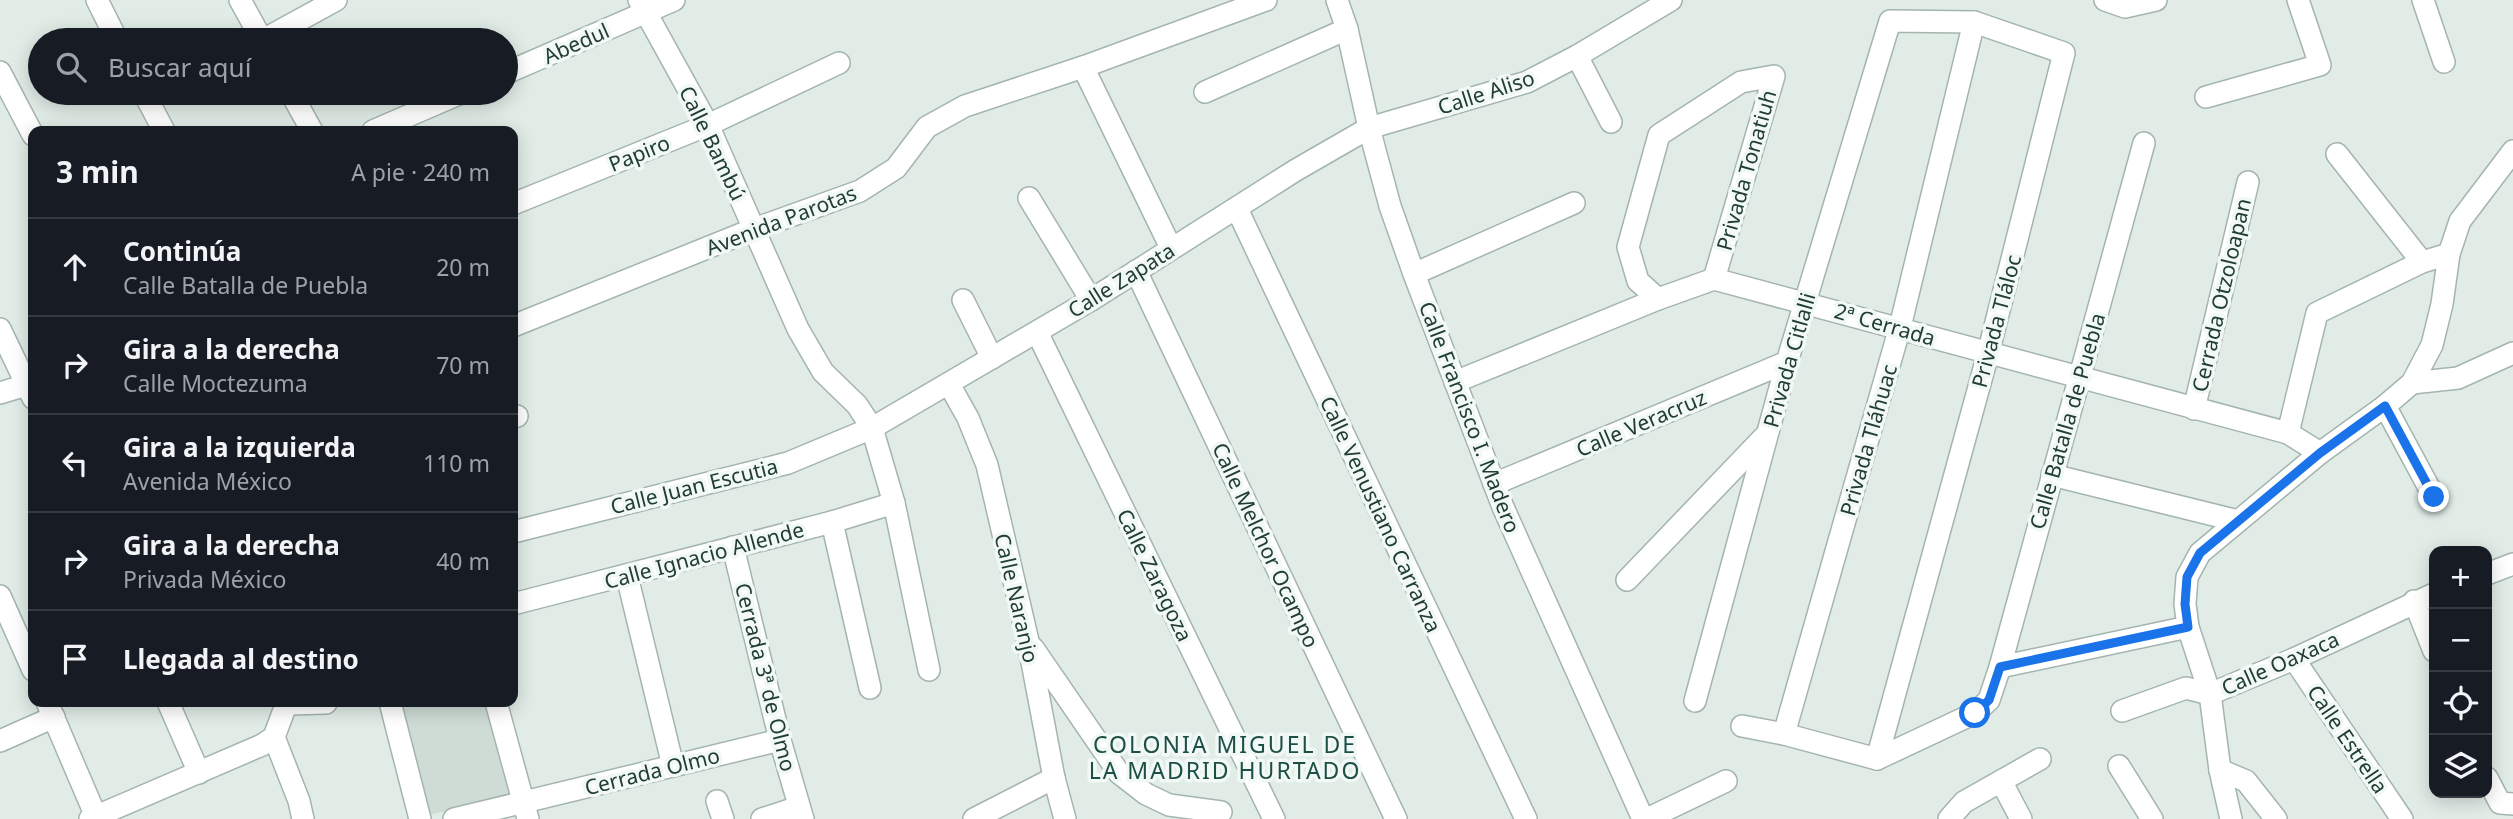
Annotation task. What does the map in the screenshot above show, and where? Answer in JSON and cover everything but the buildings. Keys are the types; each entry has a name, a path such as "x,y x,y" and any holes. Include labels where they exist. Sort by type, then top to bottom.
{"street":[{"path":"97,0 111,28"},
{"path":"240,0 256,28"},
{"path":"285,28 336,0"},
{"name":"Abedul","path":"518,67 643,6 674,0"},
{"name":"Avenida Parotas","path":"518,324 754,229 860,191 895,168 927,127 965,106 1083,67 1243,4 1266,0"},
{"name":"Calle Francisco I. Madero","path":"1338,0 1390,206 1414,274 1494,484 1645,819"},
{"name":"Calle Aliso","path":"1369,128 1527,82 1577,56 1671,0"},
{"path":"2105,0 2125,7 2156,0"},
{"path":"2206,97 2320,65 2298,0"},
{"path":"2423,0 2444,62"},
{"name":"Calle Bambú","path":"643,6 708,125 798,329 823,372 857,405 872,428 894,503 929,670"},
{"name":"Privada Tláloc","path":"1877,759 1988,354 2064,53 1974,22 1890,21"},
{"name":"Privada Citlalli","path":"1695,701 1787,362 1890,21"},
{"name":"Privada Tláhuac","path":"1784,734 1899,327 1974,22"},
{"path":"1205,92 1347,29"},
{"path":"1577,56 1611,122"},
{"name":"Papiro","path":"518,202 708,125 839,63"},
{"path":"1083,67 1171,248"},
{"path":"0,72 28,126"},
{"name":"Privada Tonatiuh","path":"1658,299 1638,281 1628,247 1659,135 1741,82 1774,76 1714,279"},
{"path":"150,105 161,126"},
{"path":"298,105 309,126"},
{"path":"385,126 433,105"},
{"name":"Calle Zapata","path":"872,428 1091,300 1296,170 1369,128"},
{"name":"Calle Batalla de Puebla","path":"1877,759 1975,713 1989,700 2144,143"},
{"path":"2231,819 2220,770 2210,694 2188,627 2185,604 2187,577 2200,553 2320,453 2412,383 2432,345 2442,304 2449,254 2460,221 2513,151"},
{"path":"2337,154 2422,262"},
{"name":"Cerrada Otzoloapan","path":"2194,409 2248,182"},
{"path":"1029,198 1091,300"},
{"path":"1414,274 1574,203"},
{"name":"Calle Venustiano Carranza","path":"1237,209 1526,819"},
{"path":"2288,433 2317,313 2422,262 2449,254"},
{"name":"Calle Melchor Ocampo","path":"1136,271 1396,819"},
{"path":"1455,382 1658,299 1714,279"},
{"name":"2ª Cerrada","path":"1714,279 2288,433 2320,453"},
{"path":"963,300 992,358"},
{"path":"0,329 28,382"},
{"name":"Calle Zaragoza","path":"1037,332 1274,819"},
{"path":"2412,383 2458,378 2513,353"},
{"name":"Calle Veracruz","path":"1494,484 1787,362"},
{"name":"Calle Naranjo","path":"949,384 968,418 987,465 1028,641 1054,778 1066,819"},
{"path":"0,393 28,388"},
{"path":"2385,406 2434,497"},
{"name":"Calle Juan Escutia","path":"518,531 788,463 872,428"},
{"path":"1627,580 1768,433"},
{"path":"2052,475 2238,521"},
{"name":"Calle Ignacio Allende","path":"518,603 832,522 894,503"},
{"path":"832,522 870,688"},
{"name":"Cerrada 3ª de Olmo","path":"733,547 780,740 801,813 762,819"},
{"path":"2492,572 2513,564"},
{"path":"627,576 673,766"},
{"path":"0,596 6,622 28,661"},
{"name":"Calle Oaxaca","path":"2122,711 2186,688 2210,694 2294,659 2429,596"},
{"path":"2414,601 2429,638"},
{"path":"2000,667 2188,627"},
{"path":"1028,641 1119,773 1146,794 1169,805 1221,812"},
{"name":"Calle Estrella","path":"2294,659 2402,819"},
{"path":"170,707 199,773"},
{"path":"0,741 51,710 94,818 262,745 274,737 285,707"},
{"path":"391,707 420,819"},
{"path":"497,707 526,811"},
{"path":"1742,726 1784,734 1877,759"},
{"path":"274,737 299,801 303,819"},
{"name":"Cerrada Olmo","path":"454,819 526,811 673,766 780,740"},
{"path":"1949,819 1964,802 2040,759"},
{"path":"2119,766 2152,819"},
{"path":"2220,770 2246,781 2276,819"},
{"path":"974,819 1054,778"},
{"path":"1645,819 1726,781"},
{"path":"2001,781 2021,819"},
{"path":"2492,784 2507,804"}],"shaded area":[{"path":"397,707 491,707 513,795 425,816"}],"district":[{"name":"COLONIA MIGUEL DE LA MADRID HURTADO","path":"1225,757"}],"route":[{"path":"1975,713 1989,700 2000,667 2188,627 2185,604 2187,577 2200,553 2320,453 2385,406 2434,497"}]}
